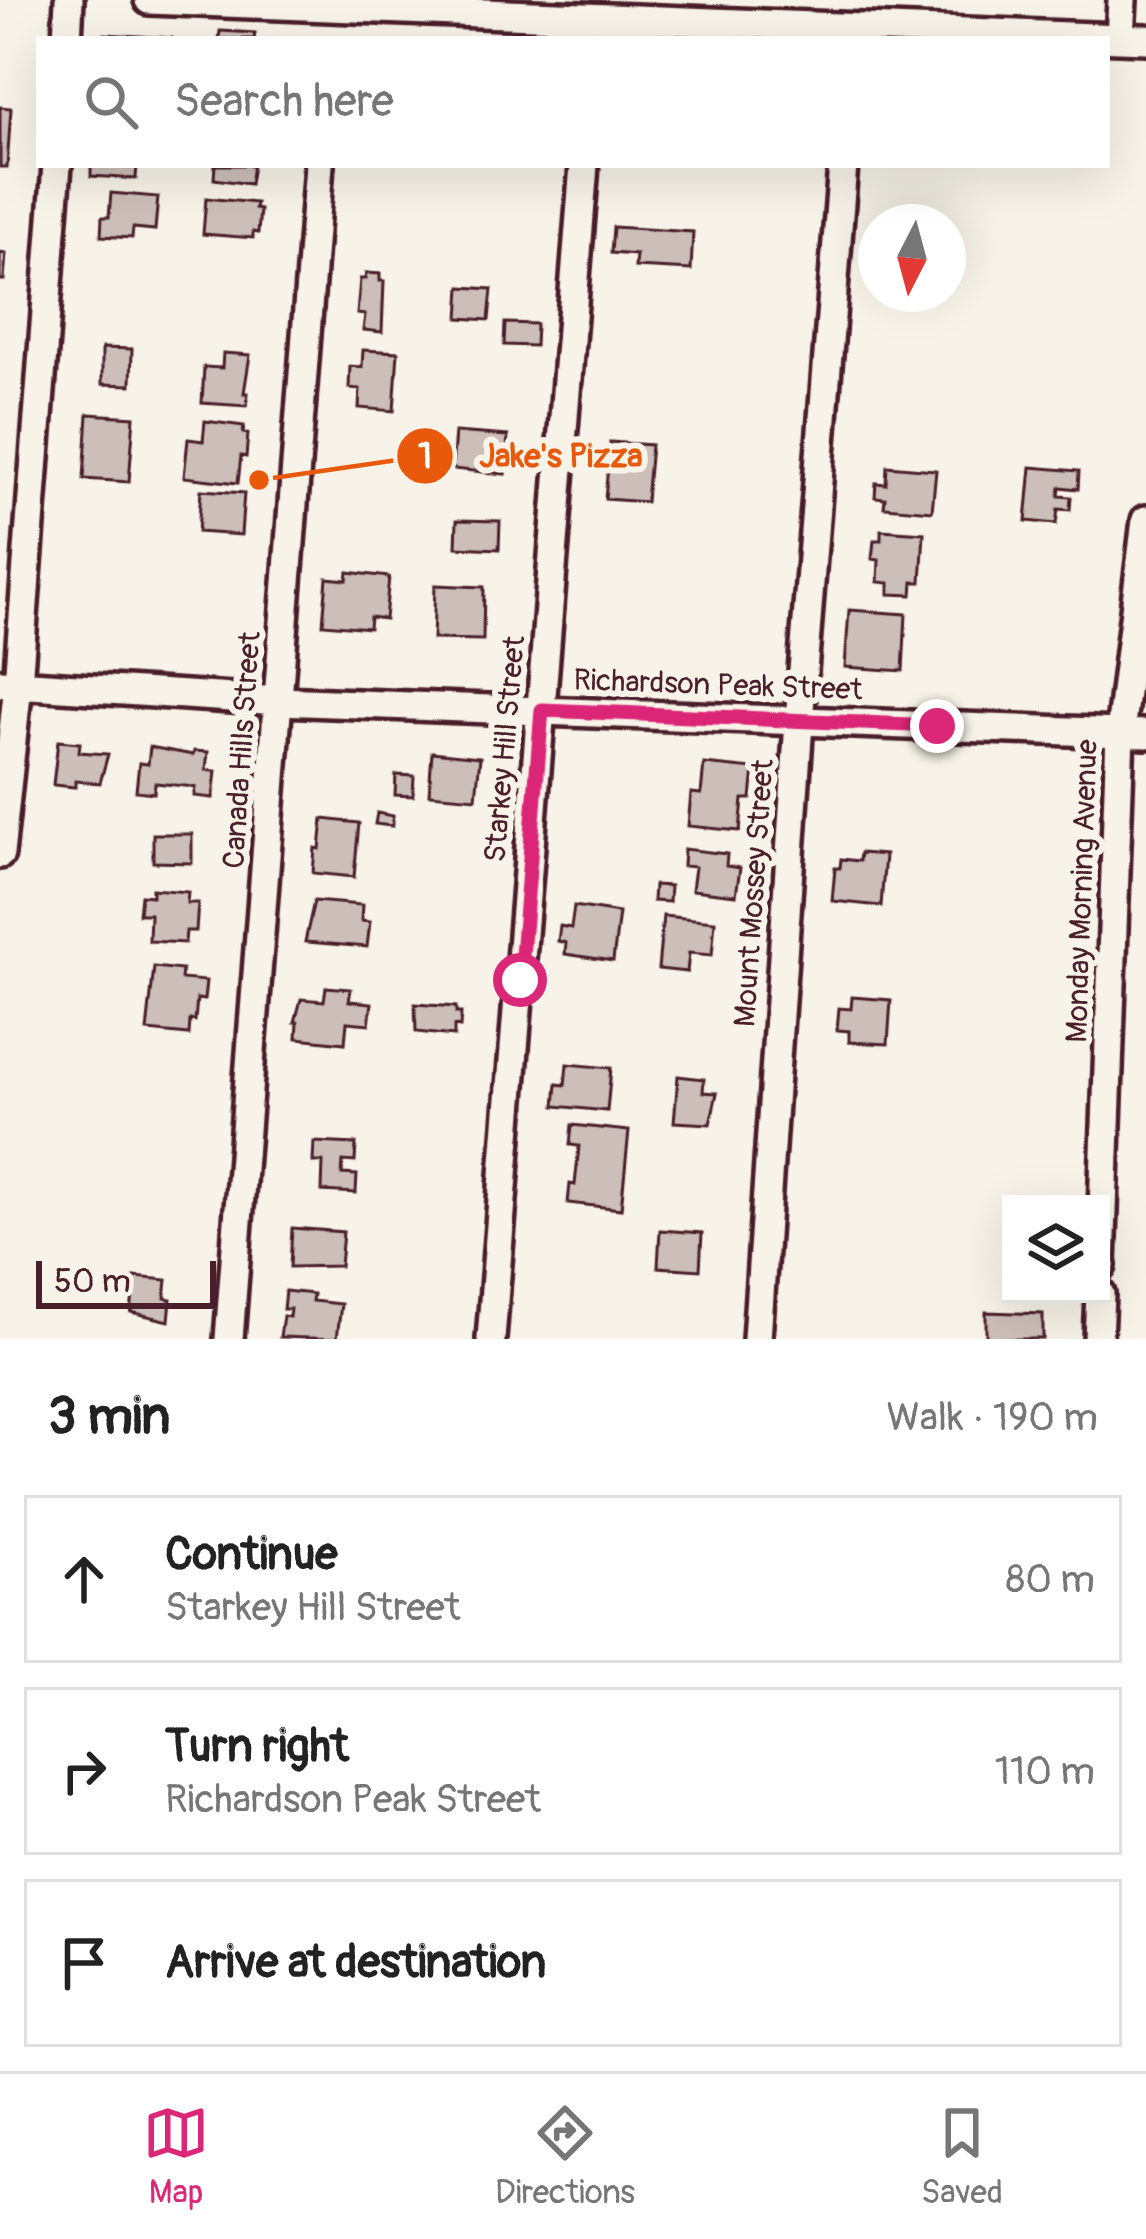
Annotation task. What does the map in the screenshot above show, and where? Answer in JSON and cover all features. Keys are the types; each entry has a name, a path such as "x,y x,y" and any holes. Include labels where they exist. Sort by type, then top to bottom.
{"street":[{"path":"67,36 69,0"},
{"path":"149,0 595,18 854,22 1098,36"},
{"path":"1122,0 1133,38"},
{"path":"328,36 330,5"},
{"path":"0,854 9,683 57,168"},
{"name":"Canada Hills Street","path":"229,1339 319,168"},
{"name":"Starkey Hill Street","path":"491,1339 584,168"},
{"name":"Mount Mossey Street","path":"757,1339 843,168"},
{"name":"Monday Morning Avenue","path":"1105,1195 1146,520"},
{"name":"Richardson Peak Street","path":"9,683 279,700 1133,733"},
{"path":"1099,1339 1100,1303"}],"building":[{"path":"220,31 255,33 254,36 219,36"},
{"path":"0,107 11,108 7,167 0,167"},
{"path":"91,168 137,168 136,179 91,176"},
{"path":"215,168 253,168 250,184 214,179"},
{"path":"111,193 158,197 155,230 133,228 132,238 101,236"},
{"path":"206,198 256,203 258,233 253,232 253,238 203,234"},
{"path":"613,227 693,232 691,270 635,267 636,255 611,253"},
{"path":"0,253 6,254 4,280 0,280"},
{"path":"366,273 380,274 384,281 382,332 363,330 365,315 357,314 360,279"},
{"path":"461,287 492,289 489,320 459,318"},
{"path":"505,323 536,324 535,346 504,345"},
{"path":"102,348 132,349 131,385 102,384"},
{"path":"363,350 398,352 394,411 359,408 360,389 349,388 350,366 362,367"},
{"path":"223,353 250,355 244,393 248,393 247,406 202,403 204,367 222,368"},
{"path":"88,414 134,417 129,482 84,479"},
{"path":"205,421 244,426 246,457 241,456 238,483 184,477 188,439 203,441"},
{"path":"455,432 508,436 505,474 452,469"},
{"path":"610,442 651,445 646,502 605,499"},
{"path":"887,466 936,470 932,511 884,507 885,498 875,497 876,483 886,484"},
{"path":"1031,467 1079,471 1078,489 1060,487 1059,496 1071,497 1070,510 1058,509 1056,524 1026,521"},
{"path":"201,490 244,493 241,535 198,532"},
{"path":"457,520 500,521 499,549 456,547"},
{"path":"881,530 924,533 921,582 913,582 912,595 889,594 889,583 878,582 879,560 872,559 874,540 881,540"},
{"path":"348,572 389,577 385,619 370,617 369,628 323,624 327,578 347,580"},
{"path":"435,585 484,587 483,640 433,639"},
{"path":"849,610 906,614 903,671 845,667"},
{"path":"58,741 80,743 79,752 108,754 100,783 53,785"},
{"path":"150,747 193,755 194,751 208,752 206,770 216,771 213,798 194,796 195,787 155,783 154,793 136,791 139,763 148,764"},
{"path":"432,752 480,757 476,798 429,794"},
{"path":"704,764 754,769 751,799 743,799 740,831 688,826 691,793 701,794"},
{"path":"396,775 414,776 413,796 395,795"},
{"path":"377,813 393,816 392,826 375,824"},
{"path":"323,819 359,823 354,877 313,873"},
{"path":"153,834 192,834 192,863 153,862"},
{"path":"684,849 727,854 726,866 740,868 736,895 692,890 695,867 683,866"},
{"path":"860,853 885,855 881,906 832,901 835,868 840,868 841,859 859,861"},
{"path":"654,885 670,886 669,902 653,901"},
{"path":"152,889 188,892 187,903 198,903 196,931 186,931 185,943 149,941 150,914 139,914 141,895 152,896"},
{"path":"314,901 362,905 361,921 370,922 367,947 305,942"},
{"path":"574,906 619,913 613,961 565,954 566,943 558,941 560,926 571,928"},
{"path":"663,916 715,921 712,955 689,953 687,972 658,969"},
{"path":"154,967 182,970 181,979 206,981 204,1000 197,999 189,1035 147,1031"},
{"path":"326,987 351,989 349,1001 372,1003 369,1024 347,1022 345,1043 297,1038 295,1022 301,999 324,1001"},
{"path":"852,997 891,1000 888,1044 849,1042 849,1031 837,1030 839,1008 851,1009"},
{"path":"415,1004 456,1007 456,1013 461,1013 460,1027 454,1026 454,1036 416,1032"},
{"path":"567,1064 611,1068 607,1111 555,1106 557,1084 565,1085"},
{"path":"678,1076 704,1079 703,1092 717,1093 710,1124 674,1122"},
{"path":"572,1125 629,1131 621,1209 568,1203 579,1146 570,1145"},
{"path":"314,1142 356,1144 355,1162 343,1161 342,1174 357,1175 356,1193 322,1191 323,1162 313,1162"},
{"path":"292,1228 343,1232 340,1266 290,1267"},
{"path":"660,1230 702,1233 700,1270 658,1267"},
{"path":"135,1277 167,1280 169,1321 131,1312"},
{"path":"285,1291 313,1294 312,1301 341,1304 337,1339 280,1337 283,1316 289,1317 290,1309 283,1309"},
{"path":"986,1312 1043,1314 1043,1339 986,1339"}],"place":[{"name":"Jake's Pizza","path":"259,480"}],"route":[{"path":"520,980 542,710 937,726"}]}
